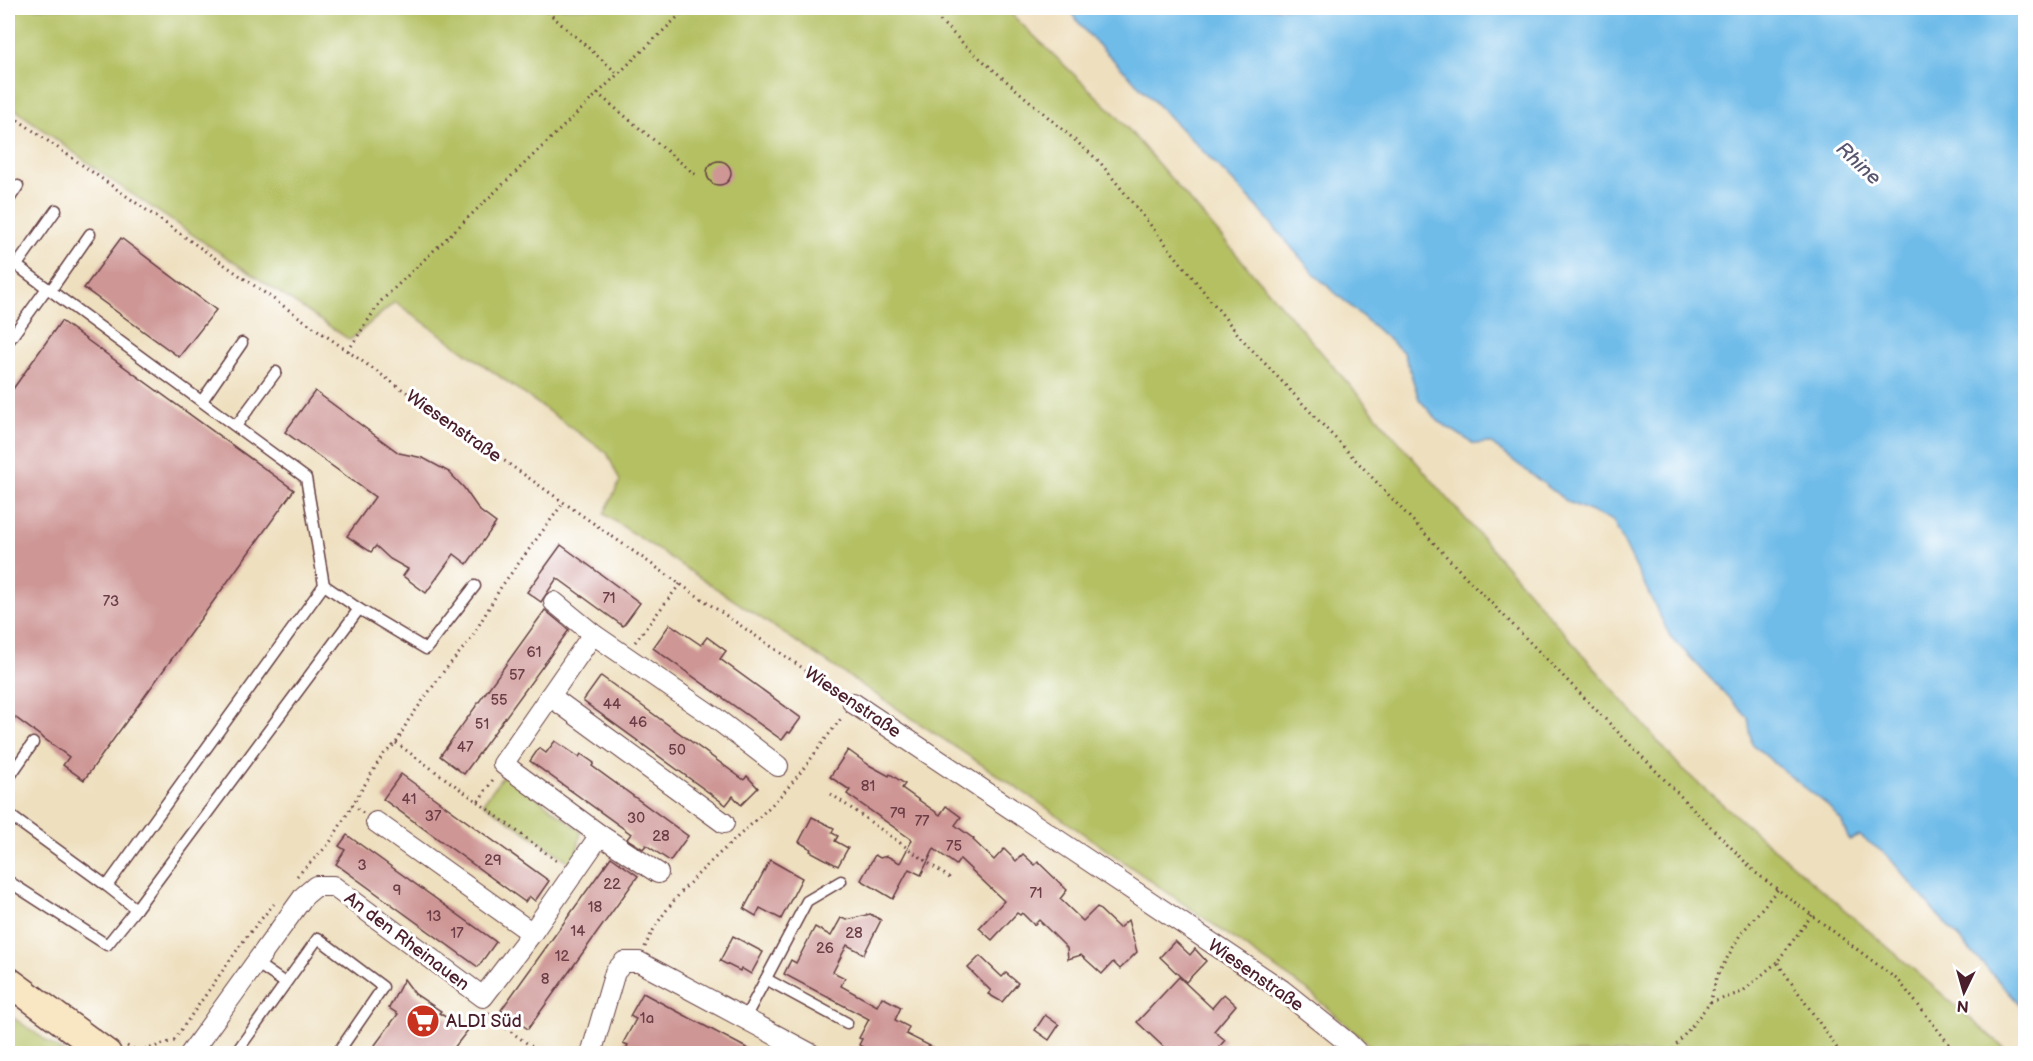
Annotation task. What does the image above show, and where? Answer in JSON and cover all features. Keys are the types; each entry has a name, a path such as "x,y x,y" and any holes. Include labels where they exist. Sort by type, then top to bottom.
{"street":[{"path":"554,602 593,634 714,717 778,766"},
{"path":"593,634 504,765 600,835 658,873"},
{"path":"550,696 724,823"},
{"name":"Wiesenstraße","path":"853,702 1282,990 1359,1053"},
{"path":"376,822 531,933"},
{"name":"An den Rheinauen","path":"190,1053 304,896 316,886 333,886 483,997 600,835"},
{"path":"591,1053 615,972 624,962 639,962 811,1053"},
{"path":"8,981 119,1051"}],"lane":[{"path":"8,201 18,186"},
{"path":"56,210 12,262 306,478 324,585 107,886"},
{"path":"8,342 90,234"},
{"path":"202,401 242,343"},
{"path":"236,426 276,372"},
{"path":"324,585 426,649 475,586"},
{"path":"8,881 107,945 359,609"},
{"path":"8,779 33,743"},
{"path":"8,814 136,909"},
{"path":"745,1018 807,901 841,881"},
{"path":"235,1053 318,938 383,987 337,1053"},
{"path":"256,963 285,984"},
{"path":"766,979 847,1023"}],"path":[{"path":"543,8 617,73"},
{"path":"348,351 380,302 687,8"},
{"path":"927,8 968,47 1100,161 1241,338 1462,573 1756,873 1899,981 1957,1053"},
{"path":"597,93 697,176"},
{"name":"Wiesenstraße","path":"8,113 680,584 853,702"},
{"path":"290,884 329,844 382,756 396,743 408,721 475,632 501,587 564,502"},
{"path":"625,656 680,584"},
{"path":"639,962 652,930 688,885 784,792 853,702"},
{"path":"396,743 574,873"},
{"path":"478,802 504,765"},
{"path":"831,794 951,879"},
{"path":"1669,1053 1710,1003 1717,976 1740,935 1778,889"},
{"path":"119,1051 147,1050 174,1040 247,936 276,901"},
{"path":"1710,1003 1742,992 1777,962 1812,915"},
{"path":"1777,962 1840,1053"},
{"path":"483,997 489,1016 542,1053"},
{"path":"174,1040 190,1053"}],"green space":[{"path":"8,8 1005,8 1115,114 1682,769 2010,1053 1378,1053 1307,990 1038,802 604,514 620,481 607,453 395,302 350,340 114,182 8,104"},
{"path":"505,773 581,831 577,854 571,863 483,803"},
{"path":"8,1014 64,1053 8,1053"}],"water":[{"name":"Rhine","path":"1067,8 2025,8 2025,1010 1936,913 1887,855 1860,836 1849,840 1841,820 1825,803 1752,744 1748,718 1670,636 1613,521 1568,502 1490,443 1474,444 1438,421 1419,399 1404,353 1316,276 1251,200 1087,33"}],"building":[{"path":"719,161 727,165 731,173 727,181 719,185 711,181 707,173 711,165"},
{"path":"121,238 216,310 179,357 84,288"},
{"path":"61,321 294,490 84,780 63,765 69,757 8,712 8,396"},
{"path":"315,391 399,453 423,458 449,472 480,511 496,523 467,564 454,554 426,593 403,576 408,569 390,559 376,546 371,552 347,536 375,497 285,432"},
{"path":"561,545 640,603 623,626 557,578 541,602 527,592"},
{"path":"545,610 569,630 464,774 440,756"},
{"path":"670,624 701,645 707,637 726,651 720,659 801,718 790,733 788,732 782,740 653,648"},
{"path":"601,676 744,780 747,776 758,788 741,805 733,796 726,805 583,701"},
{"path":"555,741 579,757 581,754 594,763 592,766 688,836 670,861 646,845 643,849 627,839 631,834 530,761 539,748 546,753"},
{"path":"848,750 869,765 889,776 890,774 905,784 902,788 940,815 946,806 961,817 955,825 974,839 994,860 1004,849 1016,861 1023,854 1035,865 1038,862 1067,890 1060,899 1083,921 1097,907 1119,928 1128,920 1137,952 1120,969 1113,962 1102,974 1081,955 1068,959 1067,948 1039,920 1034,925 1022,913 1020,915 1017,913 992,940 979,928 1004,901 960,859 956,865 934,849 921,875 909,869 893,899 861,880 875,855 880,858 887,856 900,863 912,840 847,794 850,790 830,777"},
{"path":"401,774 549,881 535,901 529,896 525,902 383,799"},
{"path":"812,817 834,828 832,833 838,836 835,841 848,848 838,866 810,851 811,849 799,842"},
{"path":"347,835 496,942 478,967 336,864 345,850 339,846"},
{"path":"611,857 638,876 528,1029 501,1010"},
{"path":"770,860 802,878 781,919 760,908 756,916 744,909"},
{"path":"870,914 881,920 864,954 847,945 833,972 845,978 841,986 877,1006 882,997 901,1007 895,1020 909,1027 906,1034 944,1053 867,1053 868,1050 859,1045 862,1039 859,1038 869,1019 784,974 791,960 796,963 815,927 831,936 841,918 847,920"},
{"path":"733,936 763,952 751,974 720,961"},
{"path":"1175,941 1190,955 1195,949 1206,961 1186,982 1160,957"},
{"path":"980,956 1002,977 1006,973 1018,983 1002,1002 988,994 991,991 968,968"},
{"path":"1179,977 1212,1008 1224,994 1236,1005 1214,1031 1225,1040 1214,1053 1170,1053 1137,1022"},
{"name":"ALDI Süd","path":"404,979 415,994 441,1011 439,1013 468,1030 450,1053 369,1053 398,1014 389,1008"},
{"path":"643,993 756,1053 624,1053 628,1045 623,1043 636,1019 630,1016"},
{"path":"1045,1015 1059,1025 1049,1040 1035,1030"}],"place":[{"name":"ALDI Süd","path":"423,1021"}]}
